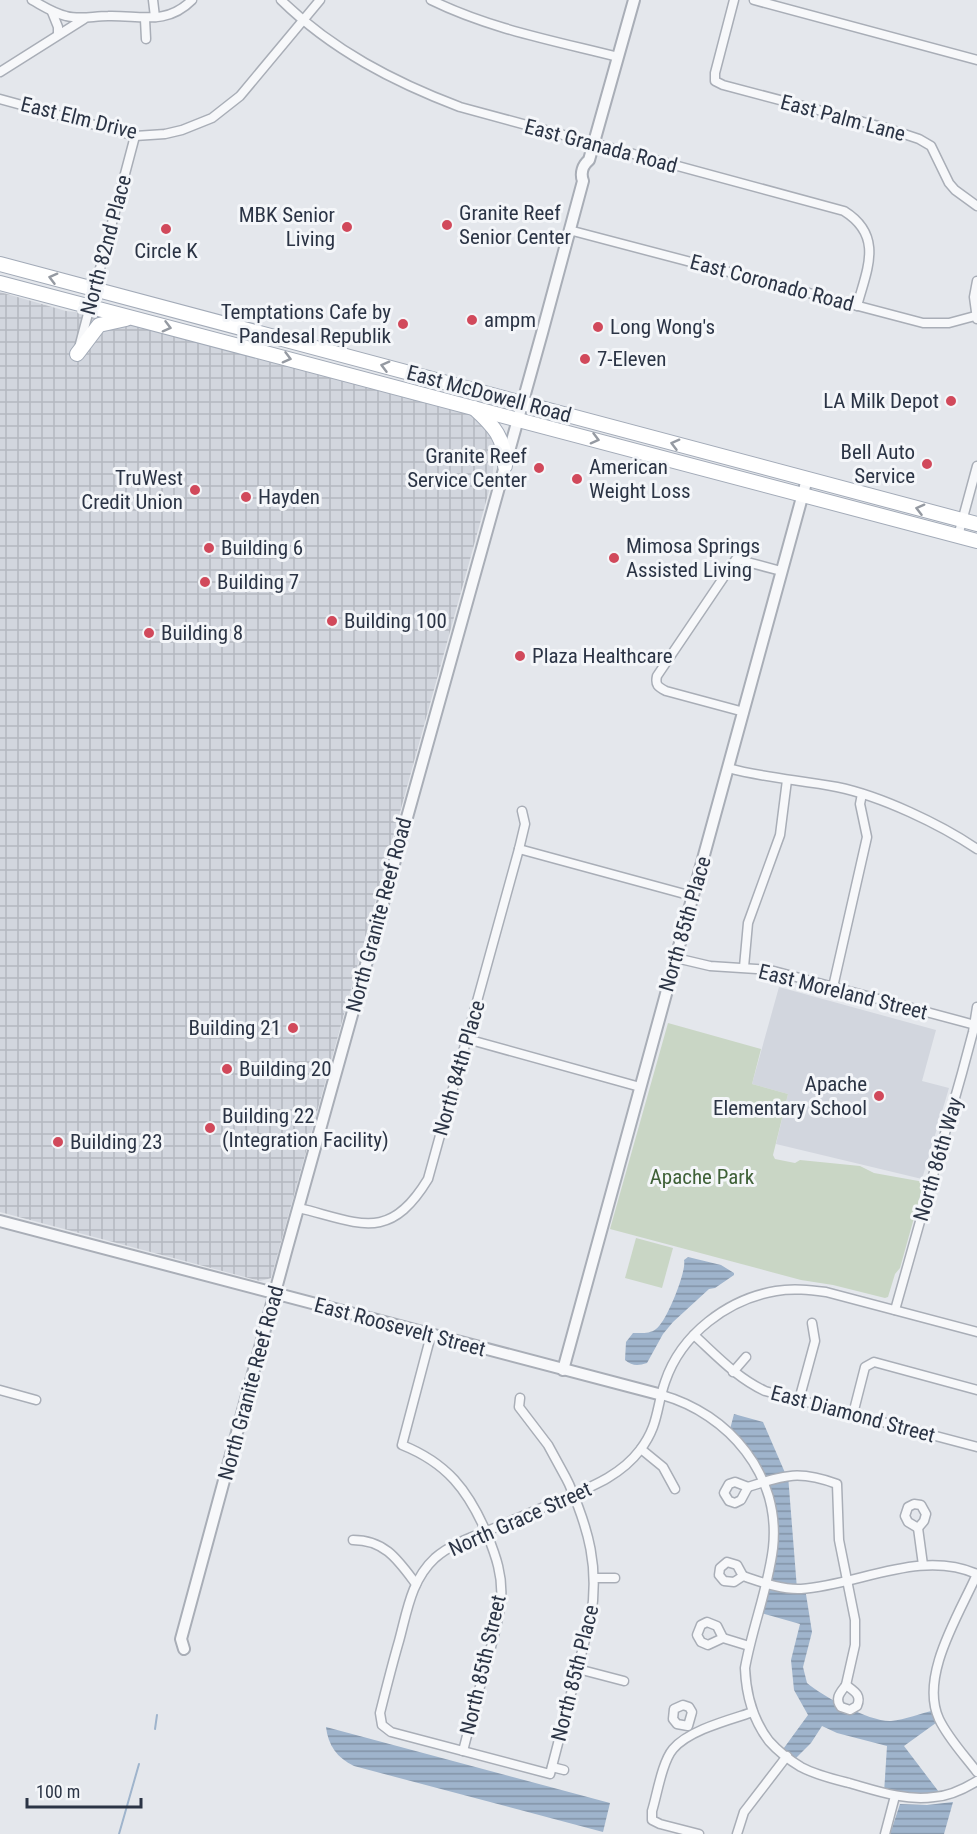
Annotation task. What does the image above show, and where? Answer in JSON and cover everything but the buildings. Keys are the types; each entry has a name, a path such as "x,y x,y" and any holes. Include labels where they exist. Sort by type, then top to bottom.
{"main road":[{"name":"East McDowell Road","path":"0,264 977,524"},
{"name":"East McDowell Road","path":"0,285 313,365 977,541"},
{"path":"77,354 99,325 132,318"},
{"path":"313,365 317,348"},
{"path":"472,407 495,428 505,451 505,466"},
{"path":"703,468 707,452"}],"street":[{"path":"32,0 52,12 66,16 145,19 178,12 192,0"},
{"path":"153,0 155,17"},
{"name":"East Granada Road","path":"280,0 303,21 341,49 377,71 460,107 844,211 863,228 870,245 869,262 858,306"},
{"name":"East Elm Drive","path":"0,99 135,136 165,134 182,130 204,122 224,110 240,96 320,0"},
{"path":"431,0 486,22 618,57"},
{"name":"North Granite Reef Road","path":"184,1649 181,1639 583,181 588,178 591,166 589,160 634,0"},
{"name":"East Palm Lane","path":"734,0 715,73 715,81 919,139 931,146 949,183 955,190 977,206"},
{"path":"754,0 977,60"},
{"path":"52,12 58,27 58,34"},
{"path":"0,72 36,48 50,42 58,34 84,18"},
{"path":"145,19 146,39"},
{"name":"North 82nd Place","path":"77,354 135,136"},
{"name":"East Coronado Road","path":"570,230 923,323 949,323 976,318"},
{"path":"976,318 974,297 977,281"},
{"path":"958,536 977,466"},
{"name":"North 85th Place","path":"562,1370 807,479"},
{"path":"744,712 666,691 658,687 657,675 736,559 781,571"},
{"path":"728,768 764,777 840,788 862,794 919,818 977,849"},
{"path":"744,967 748,923 780,835 787,780"},
{"path":"834,987 867,837 860,804 862,794"},
{"name":"North 84th Place","path":"299,1208 355,1223 373,1224 388,1221 404,1211 416,1199 428,1179 519,849 525,824 522,811"},
{"path":"519,849 692,896"},
{"name":"East Moreland Street","path":"676,958 710,966 770,970 975,1025"},
{"name":"North 86th Way","path":"895,1310 975,1025 977,1007"},
{"path":"467,1039 640,1087"},
{"name":"East Roosevelt Street","path":"0,1221 662,1395"},
{"name":"North Grace Street","path":"463,1751 391,1732 381,1725 380,1713 416,1584 423,1571 440,1554 453,1546 613,1476 628,1464 641,1449 655,1423 664,1382 673,1364 694,1335 715,1316 729,1307 777,1291 807,1290 826,1292 977,1332"},
{"path":"799,1400 815,1341 812,1323"},
{"name":"North 85th Street","path":"431,1335 402,1445 431,1459 456,1480 475,1507 498,1565 501,1601 463,1751"},
{"name":"East Diamond Street","path":"694,1335 733,1372 748,1383 765,1390 977,1448"},
{"path":"733,1372 746,1357"},
{"path":"853,1414 866,1367 874,1362 977,1390"},
{"path":"0,1390 36,1400"},
{"path":"662,1395 692,1406 718,1422 743,1448 765,1481 774,1525 773,1550 745,1668 746,1688 753,1712 770,1742 800,1766 816,1774 895,1796 935,1797 953,1793 977,1781"},
{"name":"North 85th Place","path":"520,1398 519,1407 553,1453 573,1494 589,1539 594,1578 591,1617 551,1771 564,1770"},
{"path":"641,1449 663,1467 675,1489"},
{"path":"748,1486 786,1475 804,1474 837,1484 839,1540 852,1602 855,1634 846,1684"},
{"path":"918,1528 923,1565"},
{"path":"353,1540 366,1540 385,1549 399,1562 416,1584"},
{"path":"743,1576 765,1583 800,1589 923,1565 949,1564 977,1574 949,1632 933,1688 933,1703 940,1720 977,1772"},
{"name":"North 85th Place","path":"594,1578 615,1578"},
{"path":"723,1638 749,1646"},
{"path":"578,1669 624,1681"},
{"path":"699,1834 652,1820 652,1811 666,1762 673,1749 691,1730 753,1712"},
{"path":"463,1751 551,1771"},
{"path":"737,1834 744,1812 787,1756"},
{"path":"885,1834 895,1796"}],"shaded area":[{"path":"0,292 66,311 95,314 463,411 480,420 496,440 492,480 271,1278 268,1279 260,1281 0,1212"},
{"path":"779,987 936,1030 922,1081 949,1088 922,1179 776,1144 788,1094 752,1084"}],"green space":[{"name":"Apache Park","path":"668,1023 761,1049 752,1084 788,1094 773,1155 775,1159 795,1163 800,1160 860,1166 874,1173 924,1182 900,1268 895,1274 888,1297 801,1280 610,1229"},
{"path":"636,1238 673,1248 662,1288 625,1278"}],"water":[{"path":"688,1257 721,1265 734,1275 715,1288 709,1289 673,1322 663,1334 647,1363 638,1365 630,1363 625,1360 626,1342 633,1333 651,1332 660,1325 675,1296 684,1260"},
{"path":"734,1414 763,1422 786,1475 788,1475 797,1589 805,1588 812,1632 803,1667 807,1683 847,1707 882,1720 891,1721 936,1710 940,1720 904,1746 942,1796 884,1793 887,1746 837,1733 822,1726 811,1743 793,1761 781,1752 808,1715 794,1690 791,1660 800,1624 758,1612 773,1550 764,1481 729,1433"},
{"path":"326,1727 610,1803 603,1832 354,1766 334,1750"},
{"path":"953,1802 944,1834 890,1834 900,1804 927,1805"}],"waterway":[{"path":"155,1729 157,1715"},
{"path":"119,1834 139,1764"}],"place":[{"name":"Granite Reef Senior Center","path":"447,225"},
{"name":"MBK Senior Living","path":"347,227"},
{"name":"Circle K","path":"166,229"},
{"name":"ampm","path":"472,320"},
{"name":"Temptations Cafe by Pandesal Republik","path":"403,324"},
{"name":"Long Wong's","path":"598,327"},
{"name":"7-Eleven","path":"585,359"},
{"name":"LA Milk Depot","path":"951,401"},
{"name":"Bell Auto Service","path":"927,464"},
{"name":"Granite Reef Service Center","path":"539,468"},
{"name":"American Weight Loss","path":"577,479"},
{"name":"TruWest Credit Union","path":"195,490"},
{"name":"Hayden","path":"246,497"},
{"name":"Building 6","path":"209,548"},
{"name":"Mimosa Springs Assisted Living","path":"614,558"},
{"name":"Building 7","path":"205,582"},
{"name":"Building 100","path":"332,621"},
{"name":"Building 8","path":"149,633"},
{"name":"Plaza Healthcare","path":"520,656"},
{"name":"Building 21","path":"293,1028"},
{"name":"Building 20","path":"227,1069"},
{"name":"Apache Elementary School","path":"879,1096"},
{"name":"Building 22 (Integration Facility)","path":"210,1128"},
{"name":"Building 23","path":"58,1142"}]}
